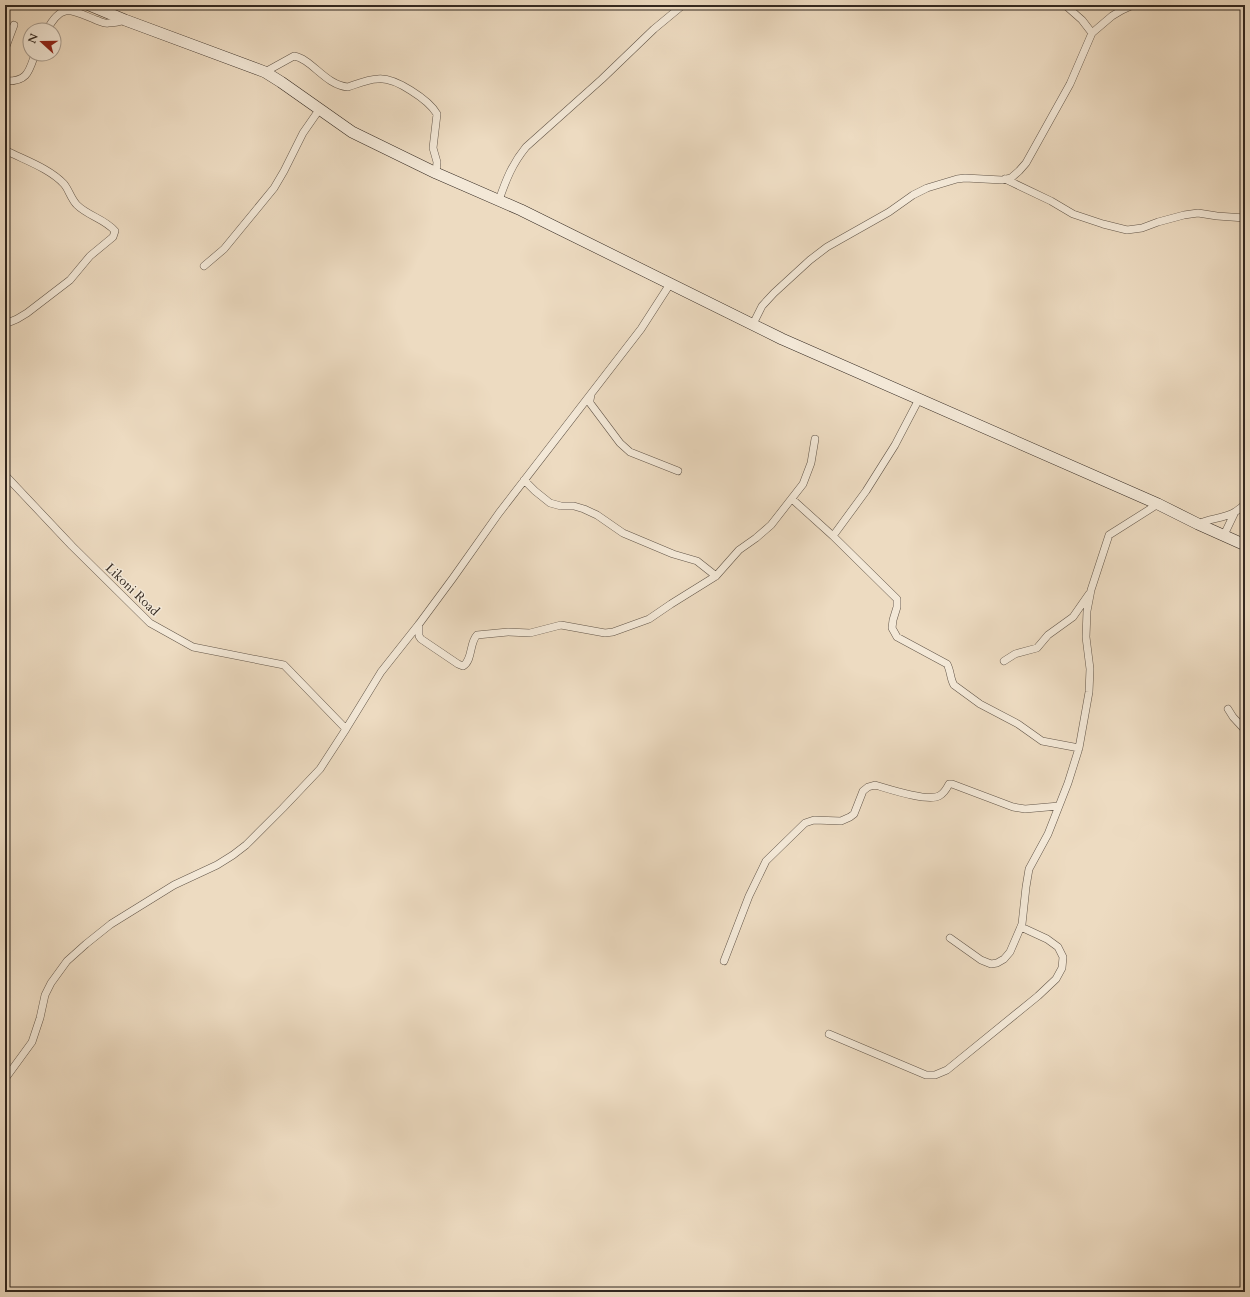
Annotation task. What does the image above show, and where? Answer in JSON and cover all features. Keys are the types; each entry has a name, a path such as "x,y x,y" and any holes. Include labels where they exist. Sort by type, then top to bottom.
{"street":[{"path":"89,5 264,72 281,82 352,132 436,173 499,200 782,339 1158,504 1245,545"},
{"path":"499,200 508,174 526,147 602,79 654,29 683,5"},
{"path":"1065,5 1082,20 1092,33"},
{"path":"753,324 762,306 770,297 810,260 834,243 889,212 913,195 927,188 957,179 1005,179 1011,178 1020,171 1026,163 1070,84 1092,33 1112,16 1133,5"},
{"path":"51,22 58,13 66,10 74,11 108,24 125,20"},
{"path":"5,49 14,25"},
{"path":"264,72 294,56 305,61 331,80 344,87 377,78 391,81 414,92 422,97 438,114 433,148 437,162 436,173"},
{"path":"5,80 15,80 25,77 30,70 32,62"},
{"path":"204,266 224,249 274,188 303,133 319,110"},
{"path":"5,150 44,169 58,179 65,185 76,204 84,211 101,219 116,231 113,237 90,256 70,280 22,316 5,324"},
{"path":"1005,179 1051,201 1073,214 1127,230 1142,228 1184,215 1198,213 1245,218"},
{"path":"5,1079 32,1042 40,1018 45,995 67,961 111,924 174,885 216,865 246,844 283,808 320,768 381,672 457,573 498,513 640,329 670,284"},
{"path":"592,392 590,402 620,443 630,452 678,471"},
{"path":"833,536 866,491 895,445 919,399"},
{"path":"419,624 419,636 421,639 463,666 467,662 474,639 477,635 508,632 530,633 561,625 595,632 613,632 649,619 716,576 739,550 771,525 804,484 811,463 815,439"},
{"name":"Likoni Road","path":"5,476 72,546 150,623 193,647 284,665 346,729"},
{"path":"524,480 550,503 561,506 574,506 584,509 597,515 623,533 673,554 697,561 716,576"},
{"path":"792,499 833,536 897,599 897,607 892,620 892,628 897,637 947,664 951,681 954,685 980,704 1018,724 1042,741 1079,748"},
{"path":"950,938 981,960 991,964 998,963 1010,952 1024,917 1029,869 1048,834 1068,783 1079,748 1089,692 1090,669 1086,637 1087,611 1090,593 1108,535 1158,504"},
{"path":"1198,524 1235,512 1245,504"},
{"path":"1224,535 1235,512"},
{"path":"1004,661 1015,654 1037,648 1048,635 1073,617 1090,593"},
{"path":"1228,709 1233,718 1245,730"},
{"path":"724,961 749,896 766,861 805,824 814,820 841,821 850,817 854,814 863,791 868,787 875,785 920,797 936,797 940,796 949,784 952,784 1025,809 1059,806"},
{"path":"829,1034 926,1076 935,1075 947,1070 1038,996 1056,979 1062,968 1063,957 1058,947 1047,939 1021,927"}]}
